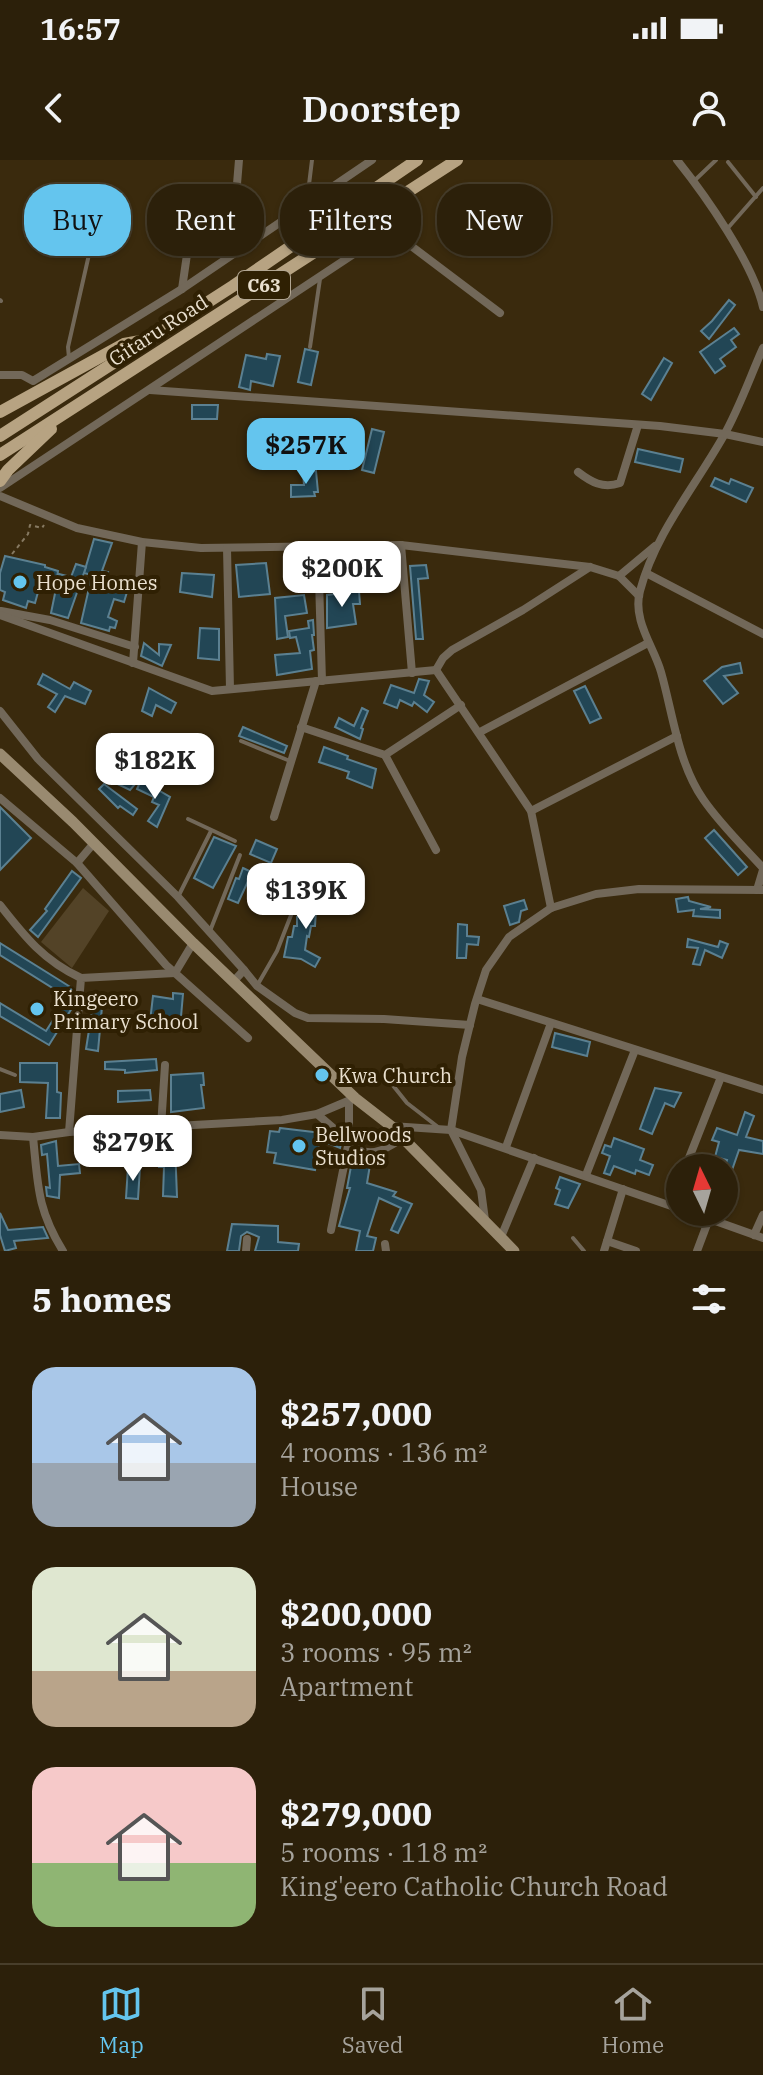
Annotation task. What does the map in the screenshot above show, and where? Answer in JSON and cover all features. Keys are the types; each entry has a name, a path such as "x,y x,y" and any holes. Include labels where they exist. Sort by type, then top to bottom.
{"main road":[{"name":"Gitaru Road","path":"0,436 153,338 417,160"},
{"name":"Gitaru Road","path":"0,455 457,160"},
{"path":"0,412 124,344 153,338"},
{"path":"0,481 70,410"},
{"path":"0,754 94,843 352,1100 391,1126 514,1251"}],"street":[{"path":"237,184 239,160"},
{"path":"336,184 372,160"},
{"path":"677,160 694,181 753,276 763,307"},
{"path":"0,488 390,230 500,313"},
{"path":"182,289 187,256"},
{"path":"0,375 22,375 33,381 231,256"},
{"path":"486,1222 481,1190 451,1130 462,1057 477,999 486,970 509,937 551,908 596,894 639,889 760,890 763,869 703,798 677,736 660,669 639,613 639,596 655,546 725,434 763,348"},
{"path":"150,390 638,425 725,434 763,442"},
{"path":"578,472 599,485 620,483 638,425"},
{"path":"0,496 77,528 142,542 201,548 401,545 590,567 619,576 639,596"},
{"path":"133,663 142,542"},
{"path":"274,817 301,727 319,681 318,545"},
{"path":"401,545 412,673"},
{"path":"619,576 655,546"},
{"path":"227,548 230,689"},
{"path":"436,670 452,650 590,567"},
{"path":"646,573 763,634"},
{"path":"0,613 50,620 135,647"},
{"path":"0,613 212,691 436,670"},
{"path":"480,732 648,643"},
{"path":"436,670 531,811 551,908"},
{"path":"385,755 461,705"},
{"path":"0,711 38,759 178,897 257,986 295,1013 308,1018 470,1025"},
{"path":"301,727 385,755 436,850"},
{"path":"531,811 677,736"},
{"path":"0,798 77,863 175,973 248,1038"},
{"path":"77,863 94,843"},
{"path":"0,905 44,957 81,978 175,973"},
{"path":"175,973 193,943"},
{"path":"233,982 244,970"},
{"path":"69,1132 81,978"},
{"path":"477,999 763,1090"},
{"path":"506,1147 551,1023"},
{"path":"586,1175 635,1050"},
{"path":"161,1127 165,1065"},
{"path":"691,1154 721,1077"},
{"path":"0,1135 33,1137 69,1132 282,1120 317,1114 352,1100 349,1141 331,1230"},
{"path":"317,1114 359,1150 375,1153 403,1138"},
{"path":"391,1126 451,1130 666,1204"},
{"path":"33,1137 44,1218 63,1251"},
{"path":"501,1237 534,1158"},
{"path":"604,1251 623,1189"},
{"path":"728,1226 758,1237 763,1215"},
{"path":"697,1251 706,1226"},
{"path":"246,1251 247,1239"},
{"path":"607,1241 636,1251"}],"lane":[{"path":"309,184 312,160"},
{"path":"694,181 716,160"},
{"path":"728,162 756,197"},
{"path":"726,231 763,188"},
{"path":"69,358 68,347 89,256"},
{"path":"310,347 320,276"},
{"path":"241,741 290,761"},
{"path":"188,819 235,841"},
{"path":"178,897 211,831"},
{"path":"209,933 240,855"},
{"path":"257,986 277,951 304,882"},
{"path":"0,1069 15,1075"},
{"path":"387,1078 407,1103 440,1129"},
{"path":"573,1238 584,1251"}],"path":[{"path":"12,554 28,534 30,525 42,528 45,522"}],"shaded area":[{"path":"83,888 109,911 72,968 41,942"}],"building":[{"path":"729,300 735,305 709,339 701,331"},
{"path":"734,328 739,334 731,340 736,347 720,359 725,366 715,373 700,352"},
{"path":"305,349 318,352 311,385 298,382"},
{"path":"267,354 280,356 273,386 251,381 250,390 239,387 246,355 266,359"},
{"path":"664,358 672,363 651,400 642,394"},
{"path":"192,405 218,405 217,419 192,419"},
{"path":"262,421 294,425 293,440 260,436"},
{"path":"372,429 384,432 374,473 362,470"},
{"path":"638,449 683,459 680,472 635,462"},
{"path":"316,471 318,492 314,492 315,496 291,497 291,485 304,485 303,472"},
{"path":"715,478 729,484 731,479 753,488 746,502 711,486"},
{"path":"94,539 112,543 102,571 108,572 105,585 127,592 124,602 114,599 108,617 117,621 115,628 110,627 109,631 81,623 92,575 84,573"},
{"name":"Hope Homes","path":"5,556 45,565 58,571 57,578 43,574 35,603 28,601 26,608 3,600 5,592 0,590 0,573"},
{"path":"395,557 397,581 384,583 381,568 373,569 372,561"},
{"path":"266,563 270,594 239,597 236,565"},
{"path":"76,564 86,567 68,618 51,613 59,574 71,577"},
{"path":"426,565 428,578 418,579 423,639 416,639 410,566"},
{"path":"182,573 214,575 212,597 180,592"},
{"path":"359,591 360,604 353,604 356,624 327,628 327,595"},
{"path":"304,595 307,613 285,616 288,637 277,639 275,598"},
{"path":"313,620 312,669 277,675 275,655 300,653 296,637 290,638 289,631 309,628 308,621"},
{"path":"200,628 219,629 219,660 198,658"},
{"path":"144,643 159,655 159,644 171,645 162,666 141,656"},
{"path":"740,663 742,673 724,676 738,693 723,704 704,681 722,667"},
{"path":"43,674 70,689 74,682 91,691 85,704 65,696 55,712 48,707 57,694 38,684"},
{"path":"419,679 429,681 424,695 434,702 427,712 414,702 412,706 400,700 397,708 384,703 391,685 414,693"},
{"path":"585,686 601,718 590,723 574,691"},
{"path":"149,688 176,703 171,713 156,705 152,716 142,711"},
{"path":"362,708 368,711 360,739 335,727 339,718 354,726"},
{"path":"243,727 287,746 284,753 239,736"},
{"path":"324,747 376,769 372,788 347,778 349,772 319,762"},
{"path":"113,767 136,783 130,790 105,778"},
{"path":"141,780 170,797 157,827 148,821 159,805 152,802 154,797 137,789"},
{"path":"104,784 137,809 133,815 120,806 118,808 99,789"},
{"path":"0,807 31,838 0,870"},
{"path":"714,830 747,867 738,875 705,838"},
{"path":"214,837 236,846 213,888 194,878"},
{"path":"256,840 277,849 271,863 250,854"},
{"path":"243,868 256,874 253,880 249,879 238,903 228,899"},
{"path":"72,871 81,878 38,937 30,930 47,911 45,909"},
{"path":"315,888 328,891 322,912 316,910 315,926 311,926 307,936 305,950 320,958 315,967 301,959 284,957 288,937 292,937 294,926 297,926 297,917 306,917"},
{"path":"688,897 689,901 711,907 700,909 720,910 720,918 693,916 694,910 678,912 676,899"},
{"path":"524,900 527,909 521,911 519,922 510,925 504,906"},
{"path":"458,924 467,925 467,936 479,937 478,945 467,944 466,958 457,958"},
{"path":"688,939 718,947 720,941 728,944 722,958 705,950 700,965 693,964 698,948 687,947"},
{"path":"0,943 72,988 67,997 0,955"},
{"path":"173,993 183,994 180,1028 161,1026 160,1031 149,1030 153,996 173,999"},
{"path":"0,1003 46,1031 64,1003 72,1008 49,1045 0,1016"},
{"path":"93,1005 102,1007 98,1051 86,1049"},
{"path":"555,1033 590,1042 587,1056 552,1047"},
{"path":"156,1059 157,1070 125,1073 125,1070 105,1069 105,1062"},
{"path":"20,1063 57,1063 60,1118 46,1118 48,1083 20,1082"},
{"path":"203,1073 204,1108 171,1112 171,1075"},
{"path":"655,1088 681,1093 674,1107 665,1103 652,1134 640,1129"},
{"path":"21,1090 24,1107 0,1112 0,1094"},
{"path":"150,1090 151,1100 118,1102 118,1091"},
{"path":"745,1112 754,1116 746,1137 763,1141 763,1154 739,1150 738,1154 716,1154 719,1142 712,1140 717,1128 737,1135"},
{"name":"Bellwoods Studios","path":"280,1128 330,1134 341,1144 340,1148 320,1140 315,1170 274,1163 276,1153 267,1152 270,1131 279,1132"},
{"path":"614,1138 644,1149 640,1160 653,1165 649,1175 636,1170 635,1174 614,1166 610,1175 604,1173 610,1156 602,1153 605,1145 611,1147"},
{"path":"56,1141 58,1166 79,1164 80,1173 60,1175 59,1198 47,1196 46,1187 50,1188 47,1154 42,1155 41,1145"},
{"path":"159,1145 175,1145 177,1197 163,1196 164,1167 159,1167"},
{"path":"352,1161 370,1165 367,1183 396,1192 393,1196 412,1204 398,1233 391,1230 401,1208 379,1198 367,1236 376,1238 373,1251 356,1251 360,1231 339,1226 350,1188 347,1188"},
{"path":"128,1167 140,1167 138,1199 126,1198"},
{"path":"560,1177 580,1184 568,1208 555,1204"},
{"path":"0,1213 8,1230 43,1227 48,1238 14,1241 16,1248 5,1251 0,1235"},
{"path":"232,1224 278,1226 278,1242 299,1244 298,1251 255,1251 259,1237 247,1232 241,1236 239,1251 227,1251"}],"place":[{"name":"Hope Homes","path":"20,582"},
{"name":"Kingeero Primary School","path":"37,1009"},
{"name":"Kwa Church","path":"322,1075"},
{"name":"Bellwoods Studios","path":"299,1146"}]}
